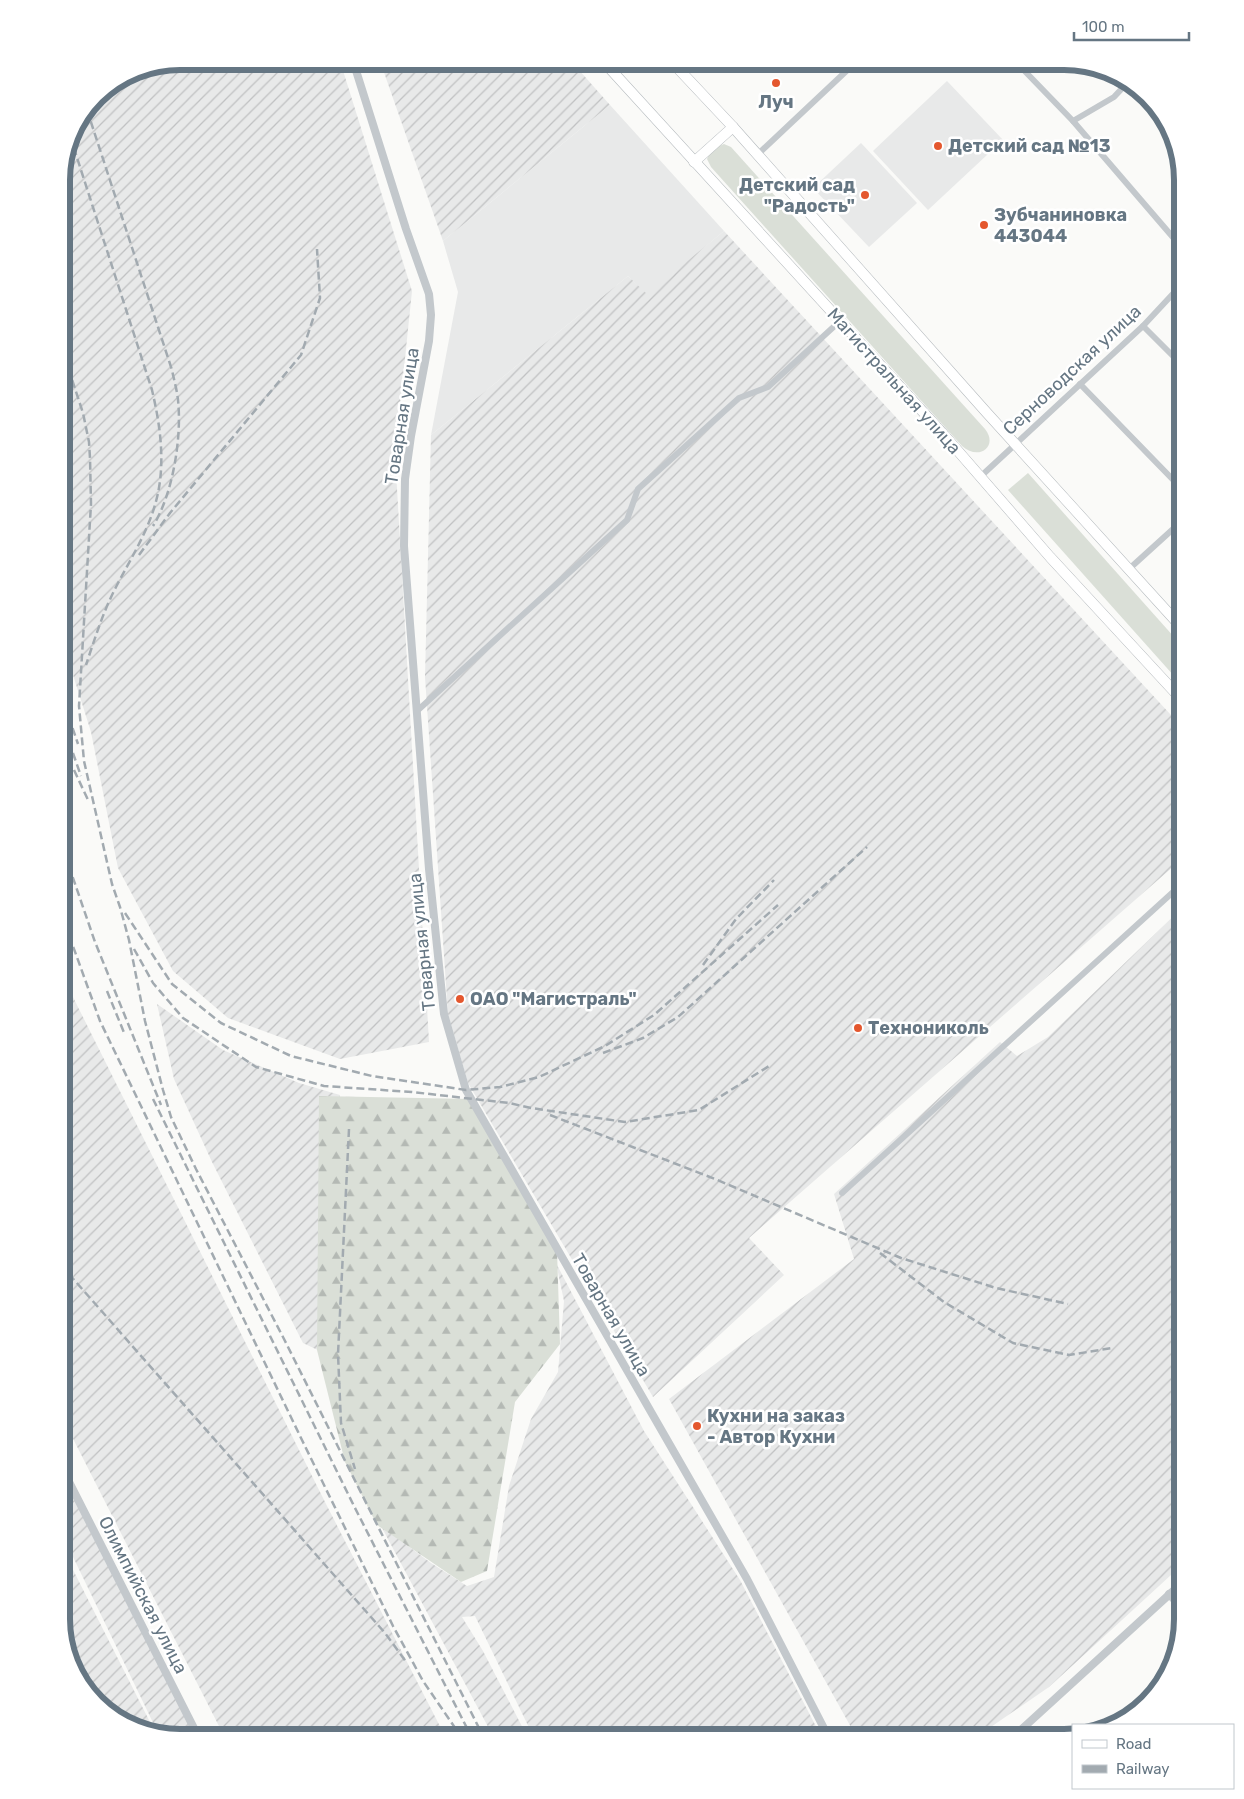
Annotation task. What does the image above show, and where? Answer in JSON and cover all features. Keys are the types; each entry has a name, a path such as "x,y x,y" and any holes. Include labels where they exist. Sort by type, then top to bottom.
{"main road":[{"name":"Магистральная улица","path":"611,70 946,436 1050,557 1174,691"},
{"path":"679,70 733,127 1174,619"},
{"path":"694,162 733,127"}],"street":[{"name":"Товарная улица","path":"356,70 429,294 431,315 429,341 405,479 404,546 429,869 444,1014 466,1090 747,1579 824,1729"},
{"path":"757,155 847,70"},
{"path":"1023,70 1073,122 1174,239"},
{"path":"1073,122 1114,97 1123,88"},
{"name":"Серноводская улица","path":"980,477 1143,326 1174,293"},
{"path":"416,711 627,520 638,489 739,398 768,387 840,321"},
{"path":"1143,326 1174,357"},
{"path":"1080,384 1174,481"},
{"path":"1129,569 1174,528"},
{"path":"842,1193 1174,891"},
{"name":"Олимпийская улица","path":"70,1484 194,1729"},
{"path":"1022,1729 1174,1590"},
{"path":"1169,1594 1174,1599"}],"shaded area":[{"path":"180,70 343,70 412,291 395,454 429,1042 340,1059 228,1018 173,971 118,868 91,732 70,666 70,173 78,138 93,113 108,97 138,78 152,74"},
{"path":"383,70 579,70 610,105 443,241"},
{"name":"Детский сад №13","path":"947,81 1003,140 928,210 873,151"},
{"path":"610,105 724,231 647,295 628,276 431,435 458,292 443,241"},
{"name":"Детский сад \"Радость\"","path":"861,143 917,203 869,247 813,188"},
{"path":"724,231 1174,718 1174,866 749,1238 784,1275 653,1397 468,1083 448,1014 425,677 431,435 628,276 647,294"},
{"path":"1174,916 1174,1572 1049,1687 988,1729 852,1729 669,1399 854,1259 834,1194 1000,1042 1017,1056 1048,1037"},
{"path":"70,991 326,1504 441,1729 220,1729 70,1433"},
{"path":"157,1004 223,1050 299,1083 340,1095 337,1230 324,1353 303,1343 212,1162 174,1079"},
{"path":"556,1263 644,1431 740,1580 817,1729 530,1729 475,1616 462,1617 483,1651 523,1729 489,1729 381,1526 431,1563 467,1586 494,1577 509,1486 531,1419 558,1372 564,1301"},
{"path":"70,1490 193,1729 173,1729 154,1726 70,1551"},
{"path":"70,1564 151,1725 138,1721 125,1714 102,1697 78,1661 71,1633"}],"green space":[{"path":"724,144 731,147 985,429 990,441 985,450 974,452 962,446 711,167 707,159 708,156 718,146"},
{"path":"1028,473 1174,637 1174,676 1008,490"},
{"path":"319,1096 471,1099 557,1250 560,1344 515,1402 487,1571 461,1582 377,1525 345,1462 317,1350"}],"railway":[{"path":"90,118 172,370 178,396 179,431 171,482 160,513 153,526"},
{"path":"75,150 152,390 159,429 161,454 158,493 151,518 107,606 86,665"},
{"path":"139,555 170,513 301,355 320,298 317,249"},
{"path":"70,373 83,413 90,458 91,504 79,706 84,761 112,884 129,940 145,1021 171,1117 479,1729"},
{"path":"70,720 78,744"},
{"path":"70,745 81,776"},
{"path":"74,770 89,802"},
{"path":"603,1053 643,1038 678,1017 867,847"},
{"path":"70,869 95,942 161,1105"},
{"path":"703,965 736,919 774,880"},
{"path":"125,913 172,984 221,1023 291,1056 372,1076 466,1090 500,1087 539,1077 605,1046 654,1015 778,905"},
{"path":"70,938 100,1021 301,1438 393,1626 423,1681 456,1729"},
{"path":"134,949 153,983 183,1018 256,1067 324,1086 412,1092 509,1103 625,1122 699,1110 769,1066"},
{"path":"107,991 125,1035"},
{"path":"153,1099 354,1506 467,1729"},
{"path":"550,1115 715,1179 901,1258 996,1288 1068,1304"},
{"path":"349,1129 338,1354 341,1423 355,1469"},
{"path":"880,1253 944,1302 1013,1343 1069,1355 1112,1348"},
{"path":"70,1275 385,1633 407,1663"}],"place":[{"name":"Луч","path":"776,83"},
{"name":"Детский сад №13","path":"938,146"},
{"name":"Детский сад \"Радость\"","path":"865,195"},
{"name":"Зубчаниновка 443044","path":"984,225"},
{"name":"ОАО \"Магистраль\"","path":"460,999"},
{"name":"Технониколь","path":"858,1028"},
{"name":"Кухни на заказ - Автор Кухни","path":"697,1426"}]}
